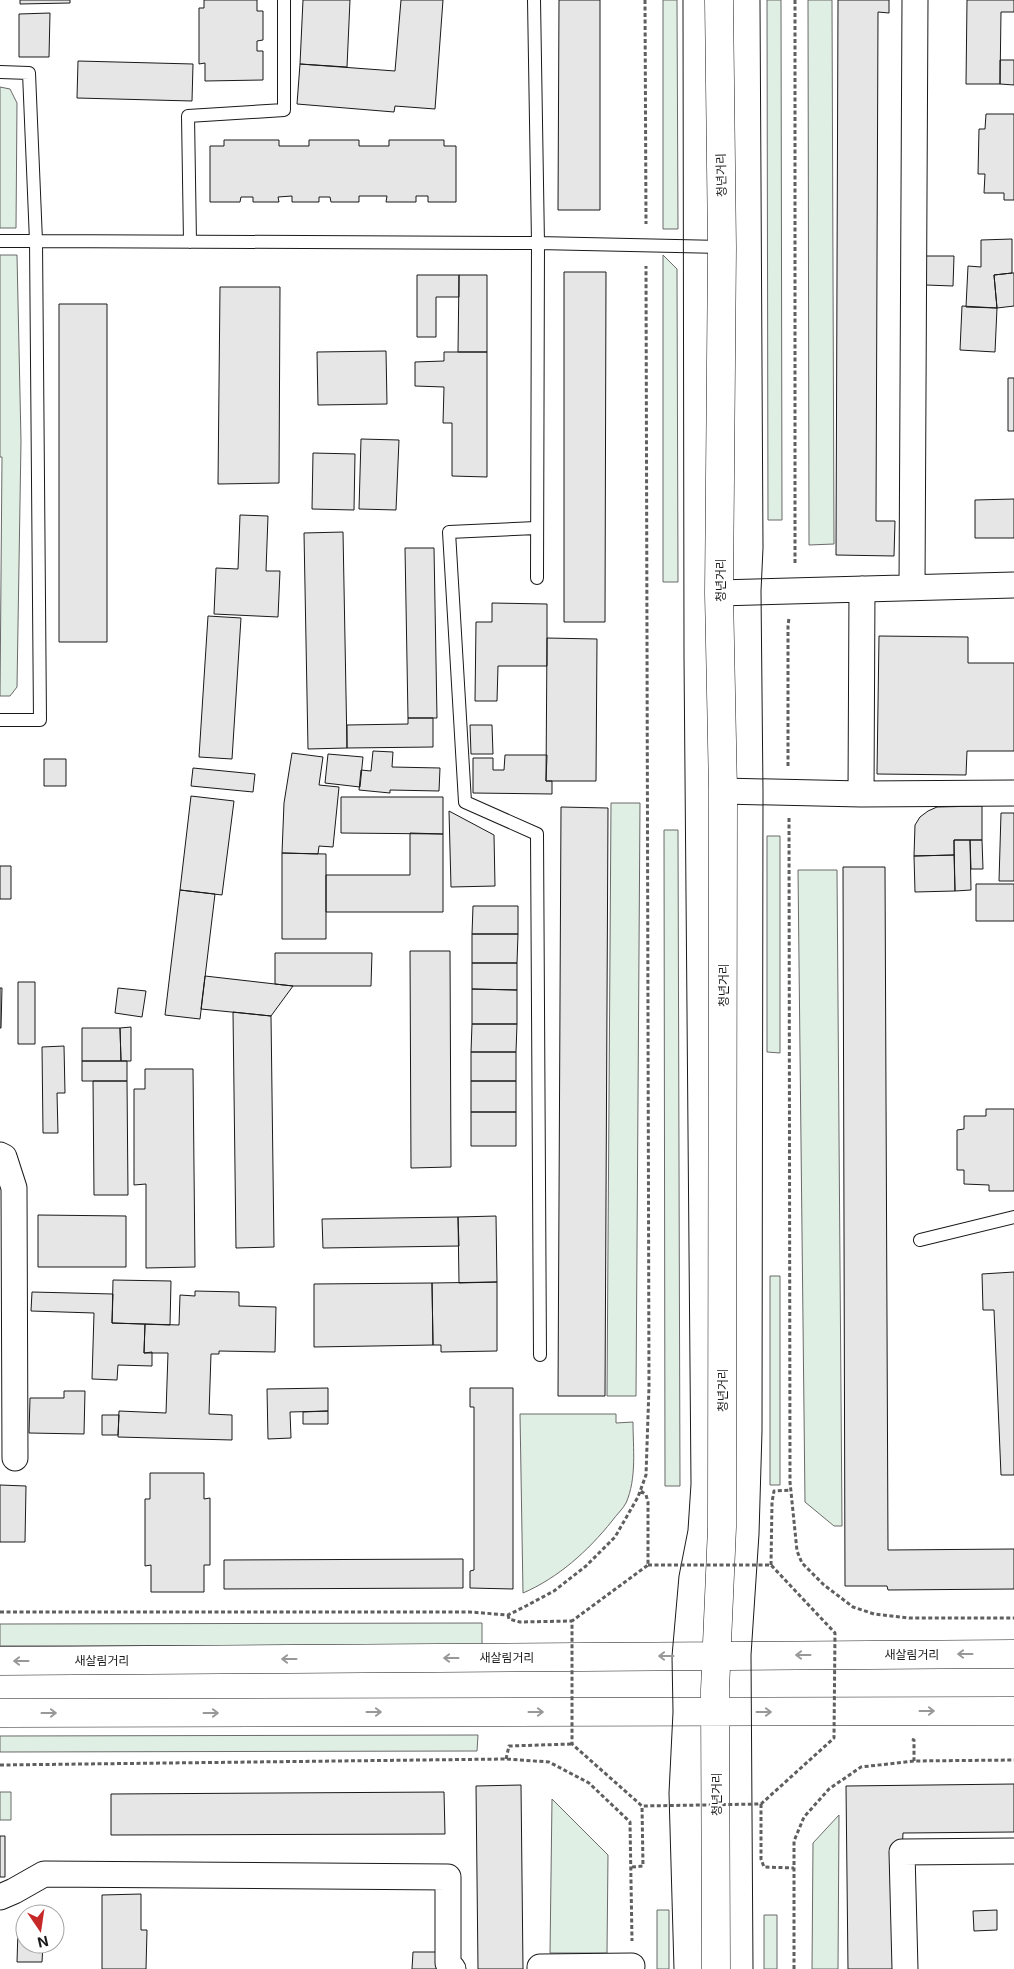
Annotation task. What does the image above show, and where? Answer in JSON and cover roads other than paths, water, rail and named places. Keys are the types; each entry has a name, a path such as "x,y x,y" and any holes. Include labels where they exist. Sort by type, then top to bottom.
{"main road":[{"name":"청년거리","path":"716,1969 715,1656 722,1527 723,791 719,593 722,247 719,0"},
{"name":"새살림거리","path":"0,1661 1014,1654"},
{"path":"0,1713 1014,1711"}],"street":[{"path":"912,587 915,0"},
{"path":"719,593 1014,586"},
{"path":"861,794 862,589"},
{"path":"723,791 861,794 1014,793"},
{"path":"0,1155 4,1157 14,1188 15,1458"},
{"path":"905,1969 902,1852 1014,1851"},
{"path":"0,1897 44,1874 448,1877 448,1963 454,1969"},
{"path":"540,1969 540,1967 632,1966"}],"lane":[{"path":"190,242 188,116 284,110 284,0"},
{"path":"534,0 538,242 536,578"},
{"path":"0,72 30,74 36,241 40,720 0,720"},
{"path":"0,241 538,242 722,247"},
{"path":"536,528 449,532 465,802 537,834 540,1355"},
{"path":"920,1240 1014,1217"}],"tram line":[{"path":"674,1969 669,1793 673,1712 672,1656 679,1576 688,1530 691,1484 684,657 683,0"},
{"path":"753,1969 751,1655 759,1534 762,1431 763,792 761,591 763,548 760,0"}]}
